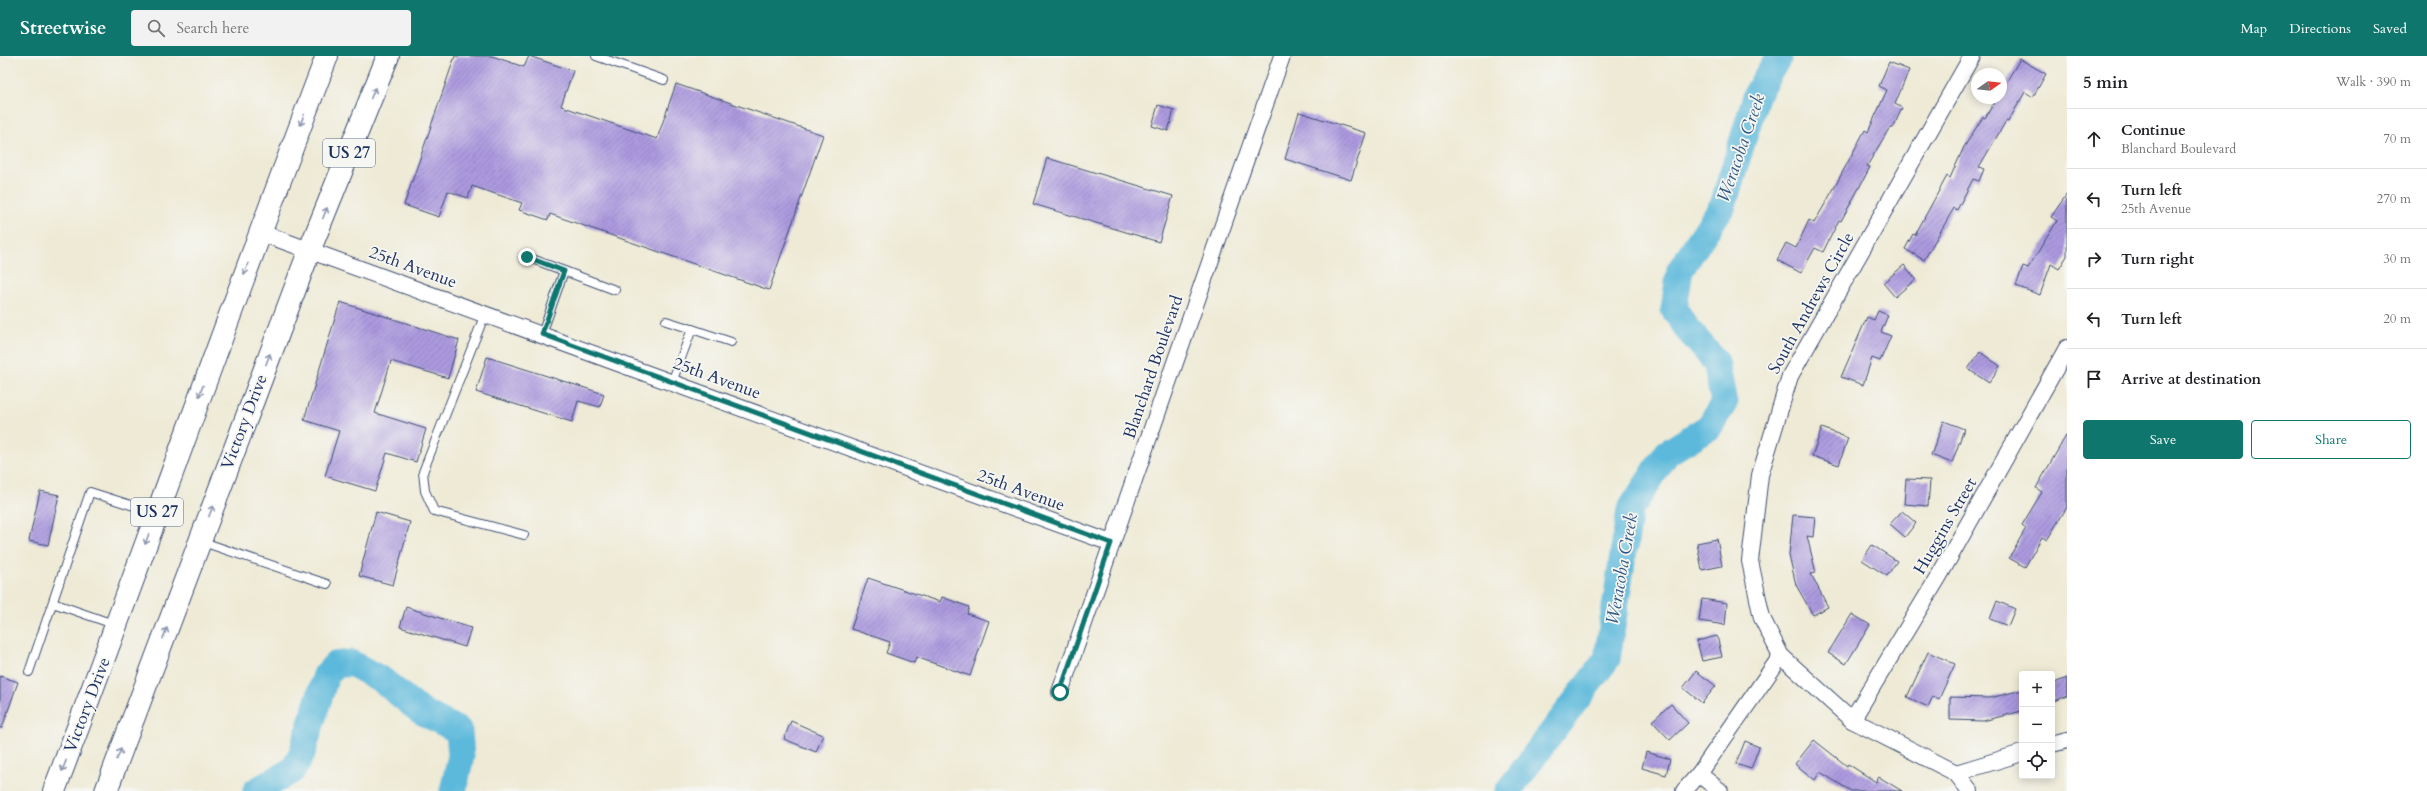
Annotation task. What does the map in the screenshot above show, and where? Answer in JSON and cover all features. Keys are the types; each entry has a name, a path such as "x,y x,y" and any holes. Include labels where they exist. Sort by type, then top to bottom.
{"highway":[{"name":"Victory Drive","path":"54,791 117,625 156,513 259,232 327,56"},
{"name":"Victory Drive","path":"106,791 199,540 310,249 388,56"}],"street":[{"name":"Blanchard Boulevard","path":"1060,692 1282,56"},
{"name":"South Andrews Circle","path":"1780,656 1762,618 1750,561 1760,475 1790,376 1972,56"},
{"name":"25th Avenue","path":"259,232 310,249 1111,543"},
{"name":"Huggins Street","path":"1852,720 1939,576 2067,348"},
{"path":"1684,791 1699,774 1780,656 1852,720 1956,773 1970,791"},
{"path":"2055,743 2067,740"},
{"path":"1956,773 2019,754"},
{"path":"1699,774 1720,791"}],"lane":[{"path":"596,56 664,80"},
{"path":"527,257 615,290"},
{"path":"542,334 564,271"},
{"path":"485,314 423,472 425,491 434,511 524,535"},
{"path":"666,321 731,342"},
{"path":"672,382 692,329"},
{"path":"29,672 90,492 156,513"},
{"path":"199,540 327,584"},
{"path":"53,603 117,625"}],"building":[{"path":"455,56 492,56 524,67 529,56 573,71 561,106 657,139 676,84 823,135 769,290 550,214 548,220 519,210 522,203 472,186 468,198 448,191 439,217 404,205"},
{"path":"2020,59 2046,74 2033,97 2025,92 1979,167 1984,169 1979,181 1973,179 1957,210 1954,208 1924,260 1905,249 1913,234 1915,235 1947,176 1950,178 1964,147 1983,117 1985,118 1993,104 2007,104 2007,81"},
{"path":"1889,62 1909,70 1895,104 1902,108 1893,128 1890,127 1867,166 1870,167 1841,221 1839,220 1823,252 1815,248 1801,273 1777,260 1786,243 1796,248 1809,220 1814,223 1865,130 1868,132 1887,90 1879,86"},
{"path":"1158,105 1174,110 1168,131 1152,126"},
{"path":"1299,112 1366,133 1351,180 1285,159"},
{"path":"1047,158 1173,196 1159,242 1033,204"},
{"path":"2067,194 2067,256 2059,269 2051,264 2040,295 2016,286 2023,266 2028,268 2057,221 2051,217"},
{"path":"1904,265 1916,279 1895,297 1883,283"},
{"path":"340,302 459,340 448,378 391,361 375,413 426,429 416,462 387,453 375,491 325,476 339,431 304,420"},
{"path":"1878,311 1888,315 1881,332 1891,336 1880,361 1872,358 1863,385 1841,377 1867,317 1874,320"},
{"path":"1980,352 2000,366 1989,383 1968,369"},
{"path":"487,357 604,394 600,407 578,401 572,422 476,392"},
{"path":"1944,421 1964,429 1952,463 1931,455"},
{"path":"1822,428 1848,438 1839,465 1812,456"},
{"path":"2067,434 2067,507 2047,540 2042,537 2025,567 2009,558 2026,528 2022,525 2042,492 2036,488"},
{"path":"1906,479 1930,480 1928,506 1904,504"},
{"path":"40,491 59,495 48,545 29,541"},
{"path":"1902,511 1916,523 1905,537 1890,524"},
{"path":"376,512 410,522 393,585 359,576"},
{"path":"1793,515 1815,517 1813,537 1807,536 1816,573 1811,574 1828,607 1813,615 1796,585 1789,555"},
{"path":"1717,539 1722,566 1702,570 1697,543"},
{"path":"1872,545 1897,561 1887,576 1862,560"},
{"path":"868,578 940,602 942,597 969,607 967,614 989,621 970,676 916,657 914,663 886,653 890,642 851,629"},
{"path":"1702,599 1727,603 1725,625 1699,621"},
{"path":"1997,601 2015,609 2008,626 1990,619"},
{"path":"406,607 471,628 465,647 400,627"},
{"path":"1852,614 1870,625 1846,664 1828,653"},
{"path":"1717,636 1722,657 1702,661 1697,641"},
{"path":"1928,652 1955,664 1939,699 1933,696 1928,707 1907,697"},
{"path":"1696,671 1716,686 1702,703 1683,688"},
{"path":"0,676 18,682 2,728 0,728"},
{"path":"2067,678 2067,696 2055,701 2055,683"},
{"path":"2019,691 2019,712 1983,721 1950,720 1950,697 1990,698"},
{"path":"1671,704 1688,723 1670,740 1652,721"},
{"path":"791,721 823,735 816,752 784,739"},
{"path":"1814,740 1847,766 1848,764 1876,782 1879,777 1902,791 1851,791 1820,772 1815,780 1795,764"},
{"path":"1745,741 1759,747 1751,769 1736,764"},
{"path":"1646,752 1670,759 1666,775 1642,768"}],"waterway":[{"name":"Weracoba Creek","path":"1508,791 1607,659 1630,510 1667,453 1709,427 1724,403 1716,362 1688,330 1674,309 1680,270 1723,205 1757,93 1779,56"},
{"name":"Weracoba Creek","path":"256,791 293,770 302,753 326,675 335,665 351,663 382,680 419,710 459,731 461,756 453,791"}],"route":[{"path":"527,257 564,271 542,334 1111,543 1060,692"}]}
